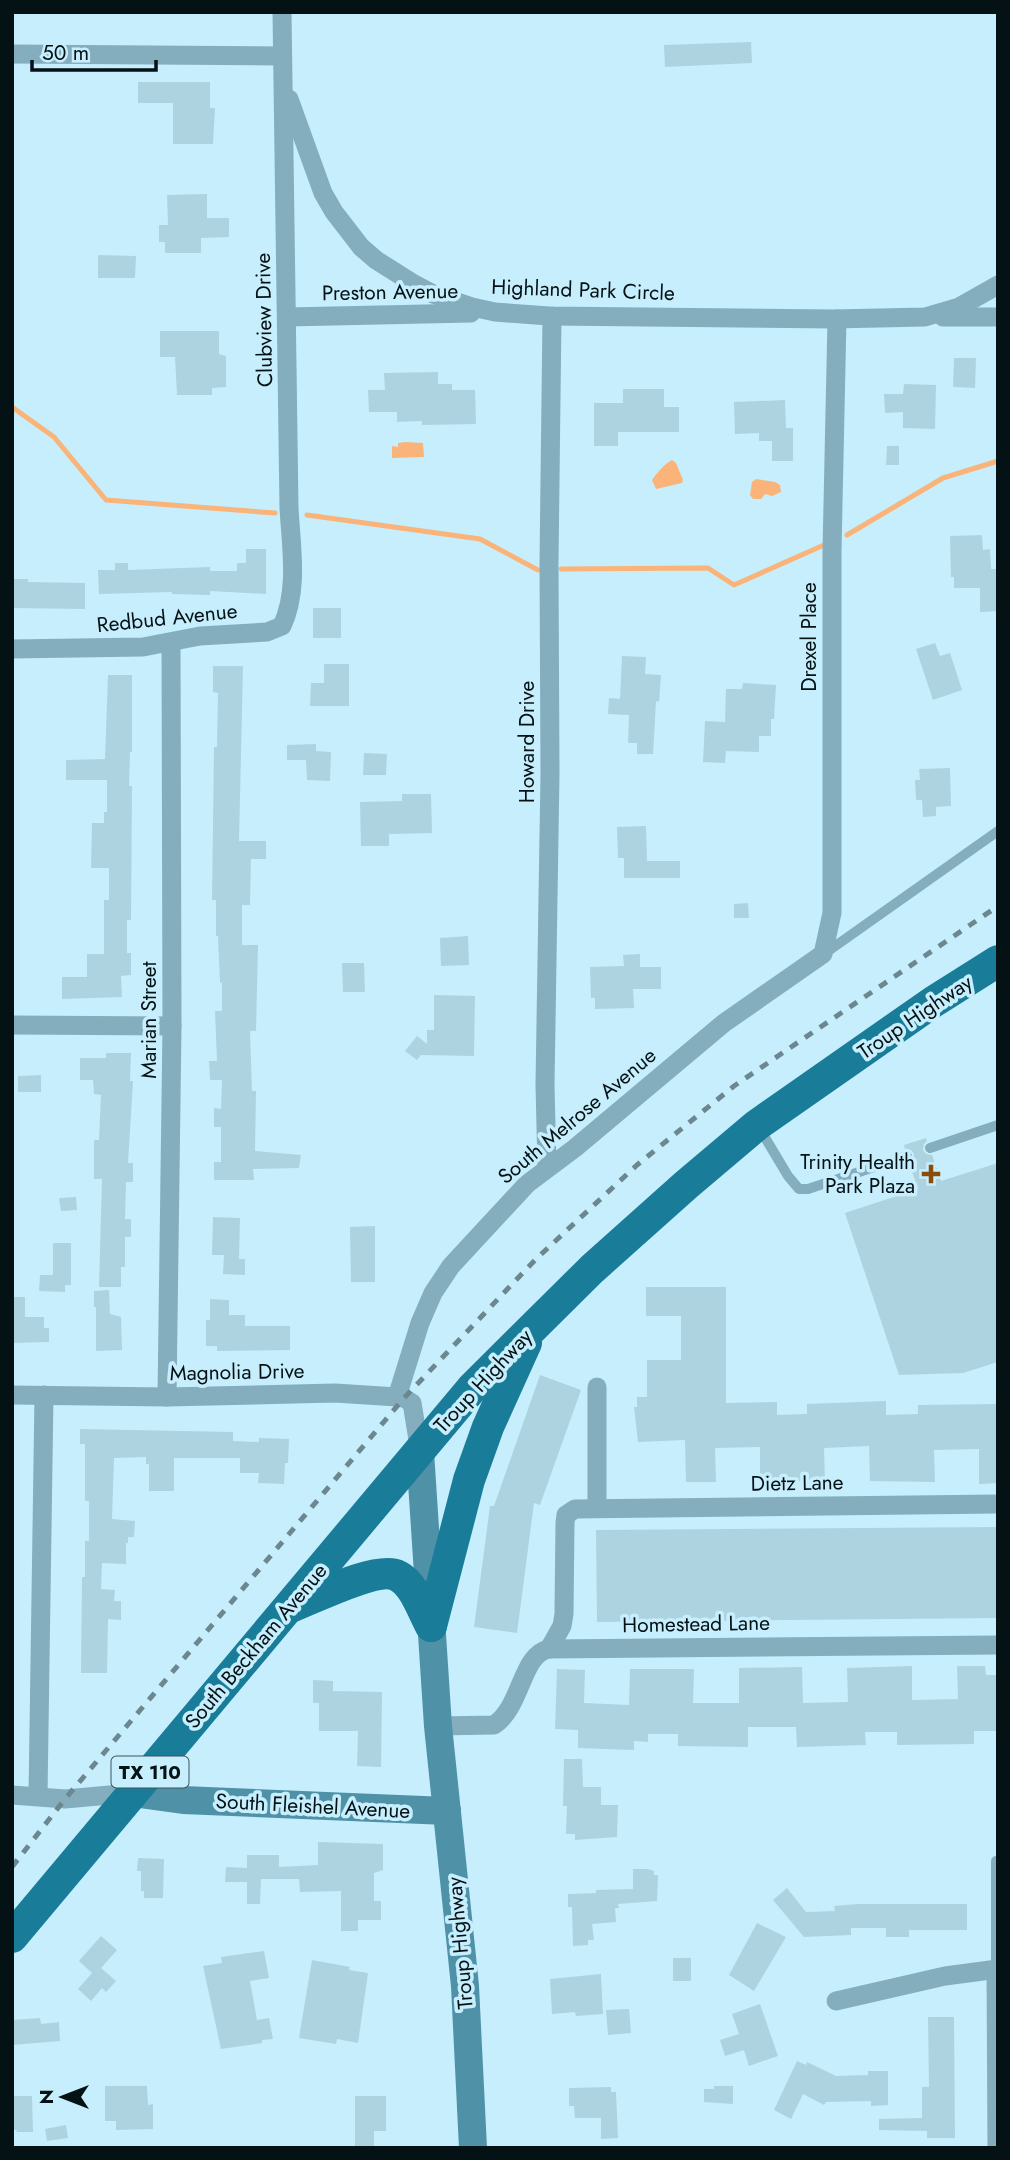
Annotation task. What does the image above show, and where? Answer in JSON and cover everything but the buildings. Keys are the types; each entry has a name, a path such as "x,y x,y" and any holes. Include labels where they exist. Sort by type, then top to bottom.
{"main road":[{"name":"Troup Highway","path":"473,2148 465,1986 438,1726 420,1452 473,1387 612,1250 757,1125 933,1002 998,961"},
{"path":"431,1626 469,1480 488,1427 533,1327"},
{"name":"South Beckham Avenue","path":"12,1937 420,1452"},
{"path":"289,1608 368,1577 389,1572 411,1587 431,1626"},
{"name":"South Fleishel Avenue","path":"132,1793 183,1800 447,1811"}],"street":[{"name":"Clubview Drive","path":"282,12 292,574 290,609 282,626"},
{"path":"12,54 282,56"},
{"name":"Highland Park Circle","path":"283,82 323,192 334,212 361,247 398,275 433,294 495,312 552,316 838,319 925,317 959,307 998,285"},
{"name":"Preston Avenue","path":"287,317 495,312"},
{"name":"Howard Drive","path":"547,1168 545,1085 550,774 552,316"},
{"path":"925,317 998,317"},
{"name":"Drexel Place","path":"823,954 832,913 832,551 838,319"},
{"name":"Redbud Avenue","path":"12,649 143,648 200,636 267,632 282,626"},
{"name":"Marian Street","path":"167,1397 172,1026 171,643"},
{"name":"South Melrose Avenue","path":"397,1397 420,1323 433,1293 451,1266 527,1184 724,1023 823,954"},
{"path":"12,1026 172,1026"},
{"path":"597,1387 597,1508"},
{"name":"Magnolia Drive","path":"12,1395 167,1397 335,1393 397,1397"},
{"path":"38,1796 44,1395"},
{"path":"397,1397 412,1403 420,1452"},
{"name":"Dietz Lane","path":"550,1649 562,1626 564,1614 566,1515 575,1509 998,1504"},
{"name":"Homestead Lane","path":"550,1649 998,1645"},
{"path":"438,1726 494,1725 502,1720 517,1697 530,1662 543,1650 550,1649"},
{"name":"South Fleishel Avenue","path":"12,1795 65,1799 132,1793"},
{"path":"836,2001 946,1976 997,1969 998,2148"}],"lane":[{"path":"823,954 998,831"},
{"path":"757,1125 799,1189 808,1189 907,1156"},
{"path":"930,1149 998,1125"},
{"path":"996,1861 997,1969"}],"shaded area":[{"path":"398,443 423,443 424,457 392,458 392,446 398,447"},
{"path":"672,460 676,463 682,483 656,489 652,480 663,466"},
{"path":"756,479 775,482 780,485 781,492 753,499 750,495 752,482"}],"waterway":[{"path":"12,407 54,437 106,500 275,513"},
{"path":"847,535 943,478 998,461"},
{"path":"307,515 480,539 538,570"},
{"path":"561,569 708,568 734,585 824,545"}],"railway":[{"path":"12,1867 65,1799 404,1398 536,1259 637,1165 734,1086 998,906"}],"place":[{"name":"Trinity Health Park Plaza","path":"931,1174"}]}
